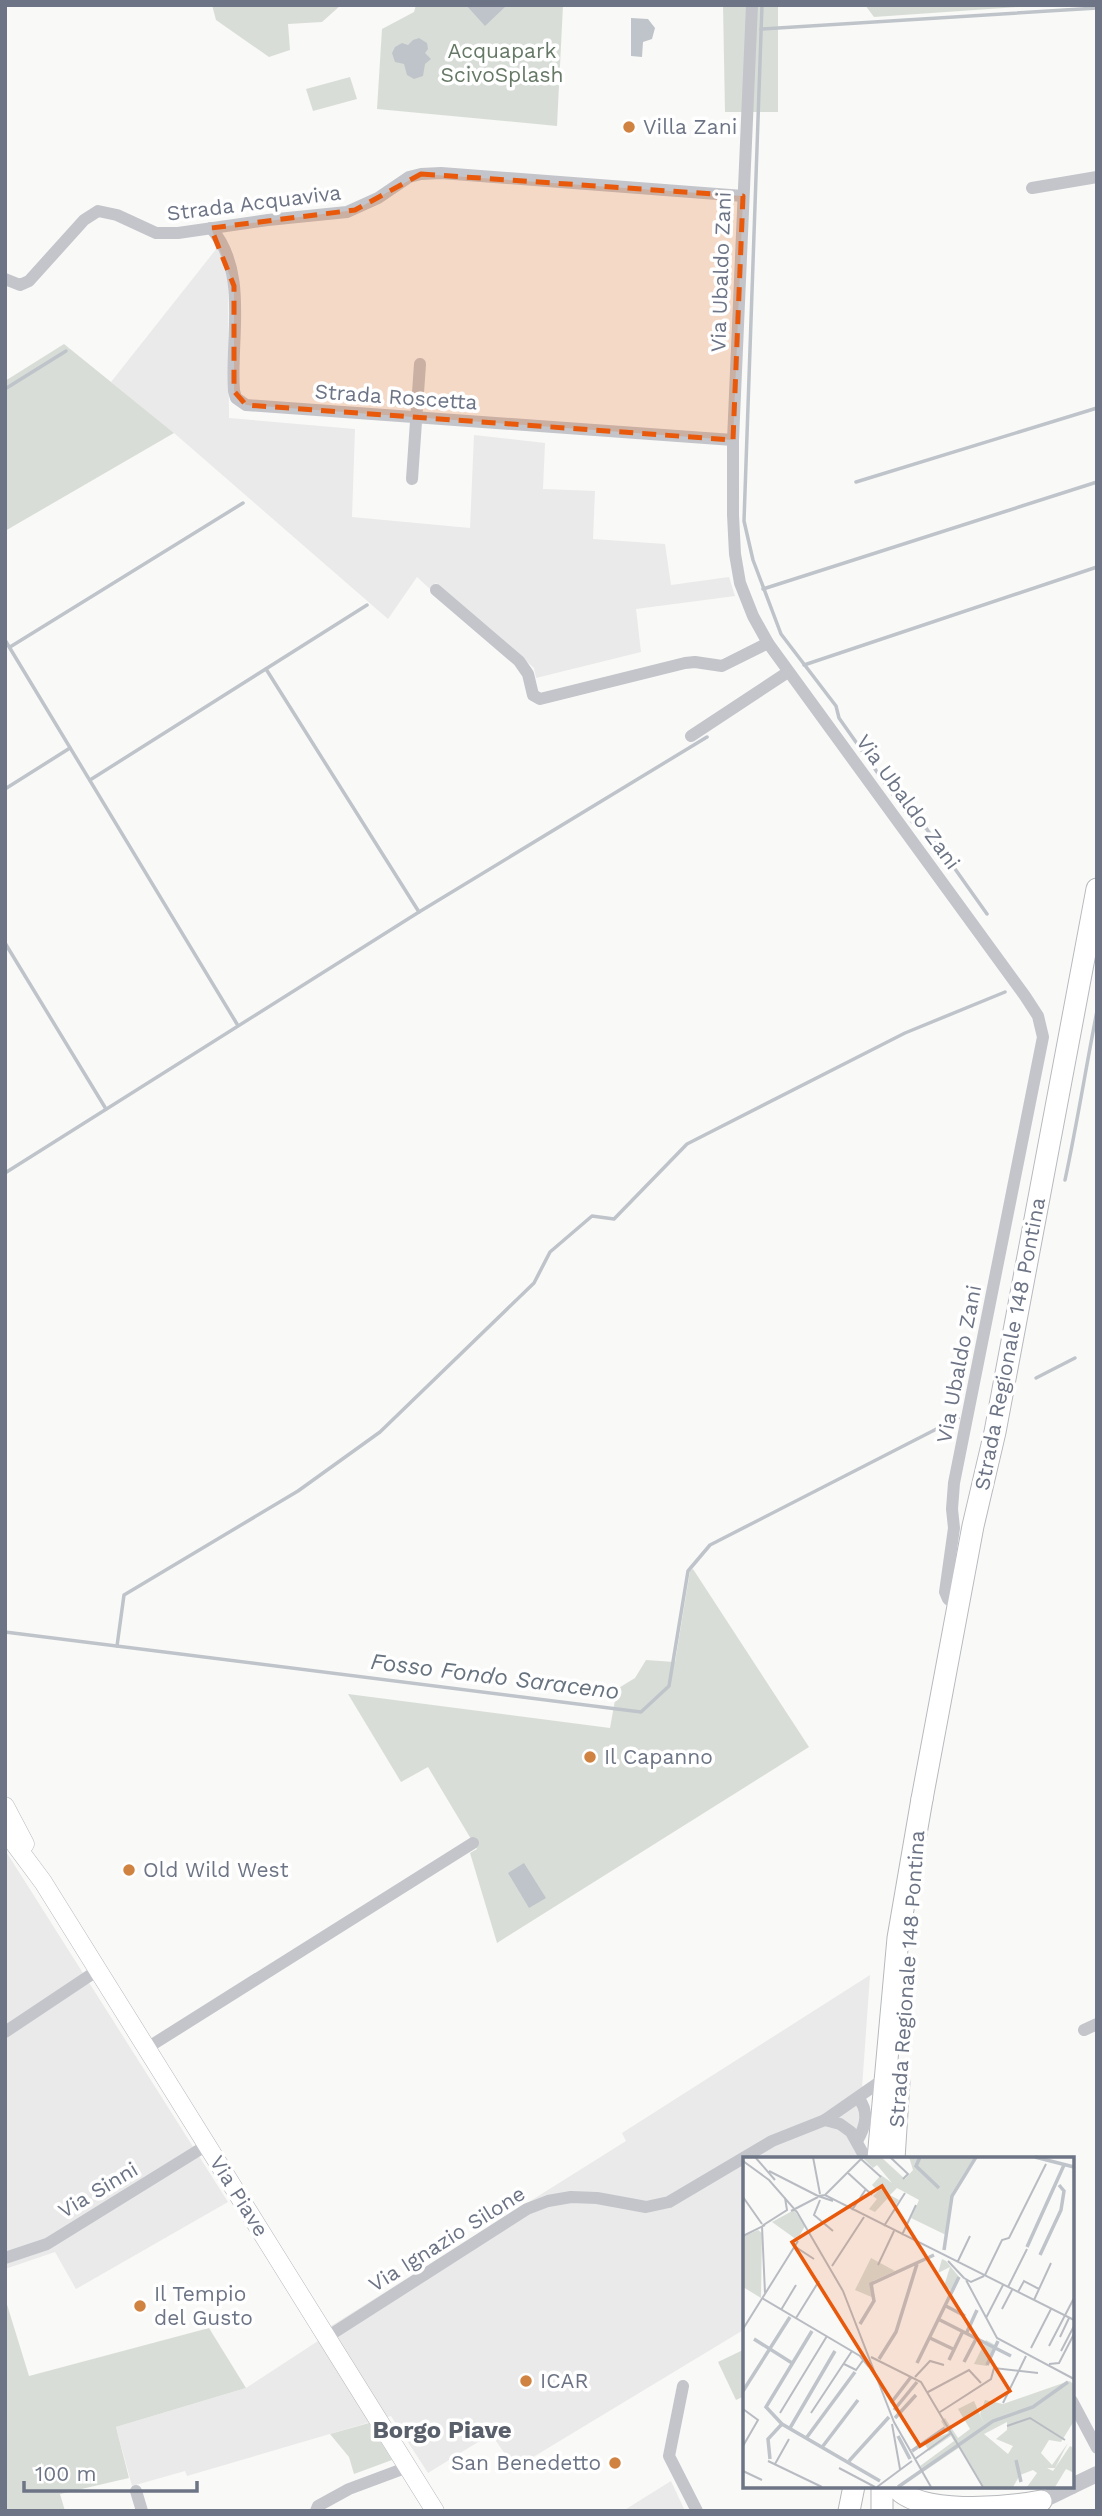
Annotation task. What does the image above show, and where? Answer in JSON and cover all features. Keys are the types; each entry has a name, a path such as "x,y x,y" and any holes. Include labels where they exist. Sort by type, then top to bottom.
{"main road":[{"name":"Strada Regionale 148 Pontina","path":"878,2157 898,1937 958,1605 997,1418 1097,889"},
{"name":"Strada Regionale 148 Pontina","path":"894,2157 909,1937 922,1800"},
{"name":"Via Piave","path":"5,1806 43,1882"},
{"name":"Via Piave","path":"5,1831 43,1882 435,2511"},
{"path":"849,2511 855,2488"},
{"path":"863,2511 864,2488"},
{"path":"882,2488 882,2511"},
{"path":"897,2488 906,2499 923,2508 990,2510 1041,2501"}],"street":[{"name":"Via Ubaldo Zani","path":"752,5 733,440 734,535 738,570 746,599 768,642 788,672 897,817 1017,985 1038,1016 1042,1029 1037,1073 954,1483 954,1528 945,1592 948,1599 958,1605"},
{"name":"Strada Acquaviva","path":"5,279 17,285 29,281 84,220 99,211 112,213 156,233 178,233 347,212 378,198 404,180 421,174 743,196"},
{"path":"1032,188 1097,177"},
{"name":"Strada Roscetta","path":"211,228 220,238 230,262 234,286 233,387 239,401 255,407 733,440"},
{"path":"412,479 420,364"},
{"path":"436,590 519,661 528,674 533,695 540,699 685,663 722,666 768,642"},
{"path":"691,736 788,672"},
{"path":"147,2048 473,1843"},
{"path":"5,2032 98,1970"},
{"path":"1084,2031 1097,2024"},
{"name":"Via Ignazio Silone","path":"745,2157 772,2141 825,2120 884,2080"},
{"path":"857,2141 864,2129 865,2116 858,2098"},
{"path":"825,2120 840,2124 852,2132 864,2157"},
{"name":"Via Sinni","path":"5,2258 47,2244 207,2145"},
{"name":"Via Ignazio Silone","path":"327,2337 534,2206 548,2200 577,2197 646,2207 664,2204 743,2158"},
{"path":"683,2386 669,2456 697,2511"},
{"path":"1074,2405 1097,2448"},
{"path":"316,2511 318,2506 349,2489 408,2467"},
{"path":"1074,2485 1097,2474"},
{"path":"1021,2511 1068,2488"},
{"path":"136,2491 142,2511"}],"highlighted area":[{"path":"421,174 743,196 733,440 246,405 234,391 234,286 211,228 355,210"}],"shaded area":[{"path":"466,5 504,5 505,7 485,26"},
{"path":"631,18 648,19 655,28 652,39 643,42 642,57 631,56"},
{"path":"419,38 427,43 428,49 425,53 431,59 425,64 423,76 414,79 407,75 404,64 395,62 392,53 395,47 402,43 408,45"},
{"path":"217,248 228,269 229,418 355,429 352,517 470,528 474,435 545,443 543,489 595,491 593,539 665,544 671,585 729,577 735,596 636,609 641,652 536,678 534,668 436,583 430,589 417,577 388,619 174,433 111,382"},
{"path":"5,1850 228,2202 76,2289 55,2252 5,2269"},
{"path":"524,1863 546,1898 529,1908 508,1873"},
{"path":"870,1975 857,2157 743,2157 743,2330 515,2468 491,2434 428,2473 391,2416 187,2476 185,2471 132,2486 116,2427 246,2388 318,2341 331,2326 626,2141 622,2133"},
{"path":"671,2481 685,2511 623,2511"}],"green space":[{"path":"212,5 341,5 322,22 288,24 290,50 269,57 216,20"},
{"name":"Acquapark ScivoSplash","path":"416,5 563,5 557,126 377,109 382,29 414,12"},
{"path":"723,5 778,5 778,112 725,112"},
{"path":"865,5 1047,5 874,17"},
{"path":"350,77 357,99 313,111 306,89"},
{"path":"64,344 174,433 5,531 5,381"},
{"name":"Il Capanno","path":"693,1569 809,1747 497,1943 470,1853 477,1849 428,1767 401,1782 348,1694 610,1728 617,1689 635,1678 646,1660 675,1662 690,1571"},
{"path":"5,2298 29,2376 209,2328 246,2388 116,2427 129,2478 60,2494 65,2511 5,2511"},
{"path":"743,2350 743,2397 736,2400 718,2362"},
{"path":"369,2423 392,2460 354,2474 349,2457 330,2434"}],"waterway":[{"path":"762,5 744,521 753,560 781,634 836,706 839,718 913,823 926,828 987,914"},
{"path":"761,29 1097,8"},
{"path":"5,389 66,351"},
{"path":"856,482 1097,408"},
{"path":"763,589 1097,482"},
{"path":"10,647 243,503"},
{"path":"804,665 1097,567"},
{"path":"90,780 367,605"},
{"path":"5,640 237,1024"},
{"path":"266,669 419,912"},
{"path":"5,1173 419,912 707,737"},
{"path":"5,789 70,748"},
{"path":"5,943 106,1109"},
{"path":"117,1646 124,1595 298,1491 380,1432 534,1283 550,1252 592,1216 614,1219 687,1144 905,1033 1005,992"},
{"path":"1065,1180 1097,1011"},
{"name":"Fosso Fondo Saraceno","path":"1036,1378 1075,1358"},
{"name":"Fosso Fondo Saraceno","path":"5,1632 641,1712 669,1686 688,1571 710,1545 958,1418"}],"place":[{"name":"Villa Zani","path":"629,127"},
{"name":"Il Capanno","path":"590,1757"},
{"name":"Old Wild West","path":"129,1870"},
{"name":"Il Tempio del Gusto","path":"140,2306"},
{"name":"ICAR","path":"526,2381"},
{"name":"San Benedetto","path":"615,2463"}],"district":[{"name":"Borgo Piave","path":"442,2430"}]}
